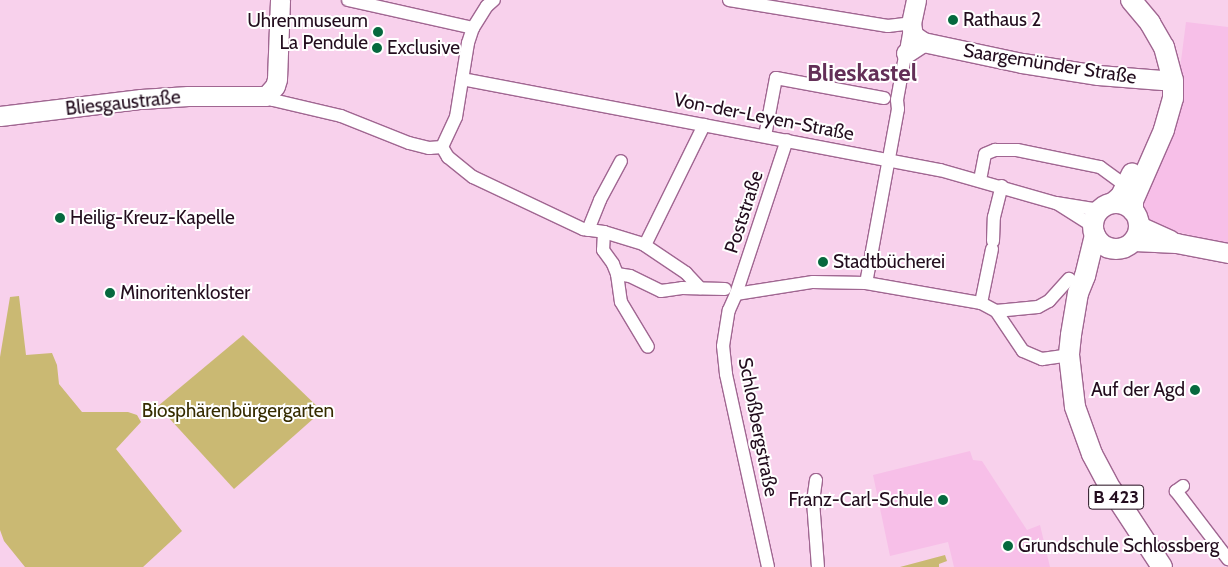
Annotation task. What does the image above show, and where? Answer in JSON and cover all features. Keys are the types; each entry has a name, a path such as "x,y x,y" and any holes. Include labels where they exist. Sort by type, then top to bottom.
{"main road":[{"path":"266,96 275,86 280,0"},
{"path":"906,53 923,42 913,35 911,23 916,0"},
{"name":"B 423","path":"1110,249 1123,248 1135,226 1133,202 1164,130 1173,98 1164,47 1150,23 1130,0"},
{"name":"Saargemünder Straße","path":"923,42 1022,63 1098,75 1168,74 1155,123 1121,196 1100,219 1077,278 1078,293 1069,355 1075,407 1092,454 1111,489 1162,567"},
{"path":"247,98 264,85 277,64"},
{"name":"Bliesgaustraße","path":"0,116 142,99 188,96 247,98 266,96"},
{"path":"1110,249 1098,241 1100,219 1120,203 1135,226 1176,243 1228,253"},
{"name":"Saargemünder Straße","path":"1077,278 1110,249"}],"street":[{"path":"348,0 473,28"},
{"path":"494,0 487,6 473,28 468,43 456,117 442,147 448,157 473,177 588,230 604,232 645,245 686,273 700,288"},
{"path":"729,0 874,24 897,26 911,23 866,283"},
{"path":"765,136 776,78 884,98"},
{"name":"Von-der-Leyen-Straße","path":"462,79 703,128 787,140 980,180 1056,203 1100,219"},
{"name":"Bliesgaustraße","path":"266,96 273,100 341,116 409,143 429,148 442,147"},
{"path":"645,245 703,128"},
{"name":"Poststraße","path":"730,292 787,140"},
{"path":"980,180 985,154 995,150 1017,150 1097,166 1126,186"},
{"path":"588,230 600,200 621,161"},
{"path":"981,303 992,245 994,217 1002,186"},
{"path":"604,232 603,250 613,264 617,274 620,302 648,347"},
{"path":"617,274 630,276 661,291 700,288 730,292 813,282 866,283 981,303 996,311 1023,351 1042,359 1069,355"},
{"path":"996,311 1038,307 1049,301 1077,278"},
{"name":"Schloßbergstraße","path":"730,292 723,346 726,374 768,567"},
{"path":"816,480 813,501 818,567"},
{"path":"1183,486 1176,491 1228,559"}],"shaded area":[{"path":"1186,22 1228,27 1228,244 1157,227 1147,220 1142,208 1142,200 1173,123"},
{"name":"Franz-Carl-Schule","path":"970,451 973,460 982,461 1027,530 1040,525 1050,567 954,567 948,542 890,556 873,475"}],"green space":[{"path":"19,296 26,355 52,353 57,365 59,384 82,412 128,412 137,415 141,422 116,449 182,531 143,567 25,567 4,541 0,530 0,357 10,297"},
{"name":"Biosphärenbürgergarten","path":"243,335 322,411 234,489 158,406"},
{"path":"945,555 947,561 939,564 939,567 900,567"}],"place":[{"name":"Rathaus 2","path":"953,20"},
{"name":"Uhrenmuseum La Pendule","path":"378,32"},
{"name":"Exclusive","path":"377,48"},
{"name":"Heilig-Kreuz-Kapelle","path":"60,218"},
{"name":"Stadtbücherei","path":"823,262"},
{"name":"Minoritenkloster","path":"110,293"},
{"name":"Auf der Agd","path":"1195,390"},
{"name":"Franz-Carl-Schule","path":"943,500"},
{"name":"Grundschule Schlossberg","path":"1008,546"}],"district":[{"name":"Blieskastel","path":"862,73"}]}
